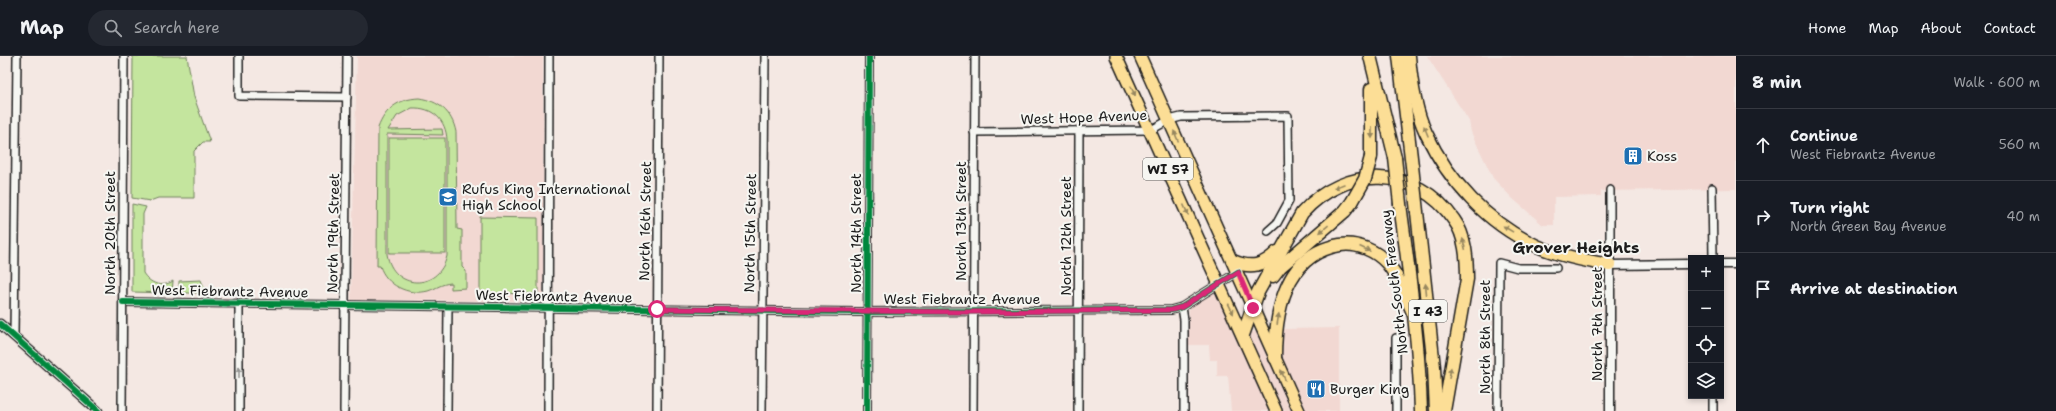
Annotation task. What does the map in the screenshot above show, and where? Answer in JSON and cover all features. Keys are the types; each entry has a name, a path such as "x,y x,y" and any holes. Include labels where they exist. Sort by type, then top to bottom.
{"highway":[{"path":"1255,304 1261,298 1280,267 1345,210 1352,202 1365,179 1371,157 1372,110 1370,56"},
{"name":"North-South Freeway","path":"1370,56 1395,158 1415,317 1420,370 1421,411"},
{"name":"I 43","path":"1399,56 1434,367 1436,411"},
{"path":"1409,56 1413,86 1425,132 1438,157 1455,182 1480,208 1506,228 1536,245 1572,258 1610,265"},
{"path":"1243,335 1258,292 1302,213 1310,203 1336,186 1373,177 1390,178 1418,187 1444,207 1455,221 1461,235 1467,271 1444,411"},
{"path":"1275,358 1277,319 1280,304 1289,282 1307,260 1317,252 1329,247 1345,244 1361,247 1386,263 1394,273 1415,317"},
{"path":"1235,266 1255,265 1265,261 1284,245"}],"main road":[{"name":"WI 57","path":"1116,56 1151,130 1218,284 1243,335 1276,411"},
{"name":"WI 57","path":"1140,56 1235,266 1255,304 1275,358 1299,411"}],"street":[{"path":"14,336 17,56"},
{"name":"North 20th Street","path":"122,411 124,56"},
{"path":"239,56 239,96 347,97"},
{"name":"North 19th Street","path":"344,411 347,56"},
{"path":"548,411 549,56"},
{"name":"North 16th Street","path":"657,411 660,56"},
{"name":"North 15th Street","path":"762,411 765,56"},
{"name":"North 14th Street","path":"867,411 869,56"},
{"name":"North 13th Street","path":"973,411 975,56"},
{"name":"West Hope Avenue","path":"974,132 1151,130 1169,120 1181,117 1288,116 1289,201 1278,223 1268,231"},
{"name":"North 12th Street","path":"1078,411 1079,132"},
{"path":"1712,188 1713,255"},
{"name":"North 7th Street","path":"1610,190 1610,411"},
{"name":"North 8th Street","path":"1498,411 1499,264 1518,268 1556,268"},
{"path":"1610,265 1688,264"},
{"path":"1724,264 1736,264"},
{"name":"West Fiebrantz Avenue","path":"123,302 867,312 1171,310 1182,307 1218,284 1235,266"},
{"path":"238,303 239,411"},
{"path":"447,411 448,307"},
{"path":"1182,307 1184,320 1184,411"},
{"path":"0,324 98,411"},
{"path":"1396,338 1396,411"},
{"path":"1713,399 1713,411"}],"shaded area":[{"name":"Rufus King International High School","path":"357,56 543,56 543,301 351,300"},
{"path":"1427,56 1736,56 1736,189 1601,191 1601,196 1554,197 1554,225 1543,225 1512,198 1493,178 1471,132 1469,121"},
{"path":"1215,289 1235,333 1286,329 1339,328 1339,411 1231,411 1228,376 1217,376 1217,360 1210,360 1209,345 1188,345 1189,307"}],"green space":[{"path":"133,56 187,56 194,97 210,142 203,142 194,151 194,198 158,198 150,201 132,198"},
{"path":"419,98 438,105 448,113 454,125 456,132 457,229 462,230 462,267 466,271 466,288 451,289 451,283 428,291 413,292 399,288 393,284 387,279 380,266 377,266 378,128 384,115 393,106 405,100","holes":["412,108 419,108 432,112 437,116 444,126 446,133 447,256 442,268 435,276 426,281 416,282 406,280 398,275 391,266 387,254 387,134 443,135 442,129 388,130 397,116"]},
{"path":"389,138 445,138 445,253 389,253"},
{"path":"132,204 146,207 143,214 143,273 149,280 156,284 165,284 173,281 172,293 132,292"},
{"path":"480,217 538,218 538,294 480,293"},
{"path":"201,280 206,293 179,293 179,281"}],"cycle path":[{"path":"867,411 869,56"},
{"path":"123,302 858,312 1171,310 1182,307 1238,272"},
{"path":"0,324 98,411"}],"place":[{"name":"Koss","path":"1633,156"},
{"name":"Rufus King International High School","path":"448,197"},
{"name":"Burger King","path":"1316,389"}],"district":[{"name":"Grover Heights","path":"1576,247"}],"route":[{"path":"657,309 858,312 1171,310 1182,307 1238,272 1253,308"}]}
